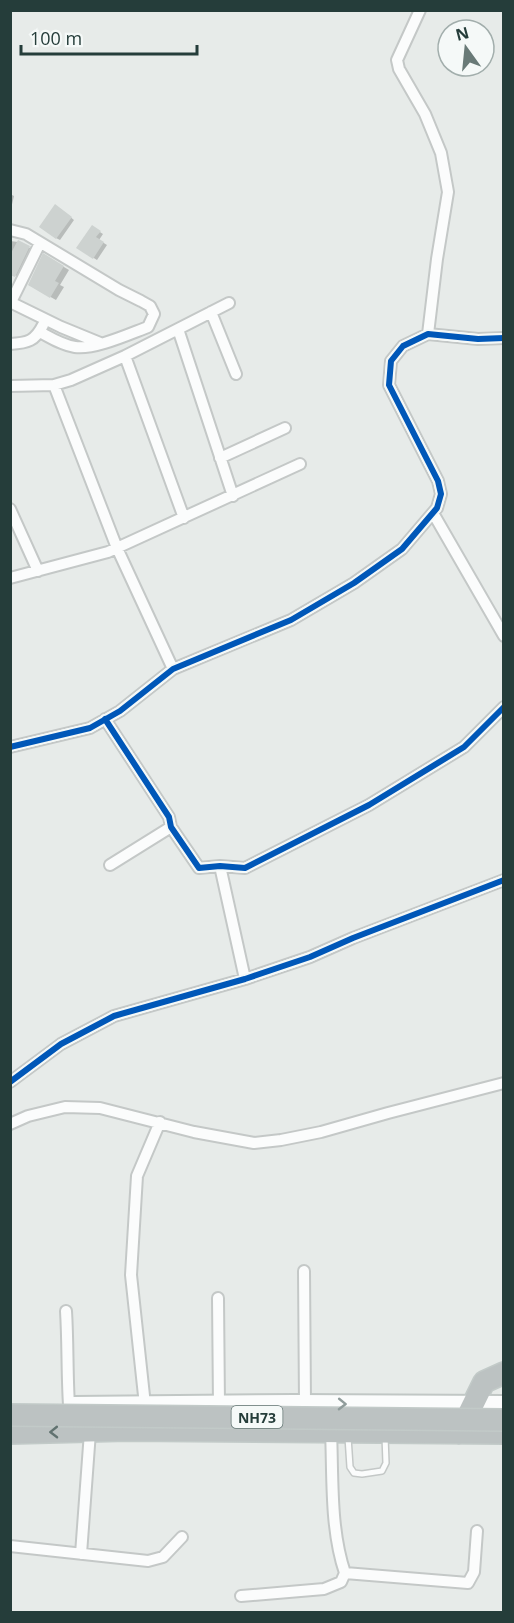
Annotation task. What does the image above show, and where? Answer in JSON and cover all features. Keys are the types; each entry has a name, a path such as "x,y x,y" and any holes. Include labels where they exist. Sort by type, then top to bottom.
{"highway":[{"path":"459,1433 484,1382 504,1373"},
{"path":"11,1434 340,1431 459,1433 499,1428 504,1404"},
{"name":"NH73","path":"10,1415 499,1428"}],"street":[{"path":"420,10 397,60 399,69 425,114 441,153 448,192 428,334"},
{"path":"10,230 26,234 150,306 154,314 148,327 87,347 74,347 40,332"},
{"path":"40,243 11,302 100,343"},
{"path":"10,386 54,385 125,356 229,303"},
{"path":"211,312 236,374"},
{"path":"10,344 26,343 40,332 46,320"},
{"path":"178,329 232,496"},
{"path":"10,747 90,728 120,711 173,669 291,620 354,583 402,549 437,508 441,494 438,481 389,385 391,361 403,346 428,334 478,339 504,338"},
{"path":"125,356 184,518"},
{"path":"54,385 117,548 173,669"},
{"path":"220,458 285,428"},
{"path":"10,578 117,548 300,464"},
{"path":"10,509 38,571"},
{"path":"433,513 504,636"},
{"path":"105,719 169,817 171,827 199,868 220,866 245,868 369,805 465,747 504,707"},
{"path":"110,865 171,827"},
{"path":"220,866 245,979"},
{"path":"10,1082 62,1044 114,1016 245,979 310,957 504,880"},
{"path":"10,1124 28,1116 64,1107 100,1107 194,1132 254,1143 272,1142 321,1132 504,1083"},
{"path":"145,1405 131,1275 137,1176 160,1122"},
{"path":"304,1271 305,1403"},
{"path":"218,1299 219,1405"},
{"path":"66,1311 69,1405"},
{"path":"10,1405 504,1404"},
{"path":"241,1596 324,1589 341,1582 345,1573 340,1559 335,1521 340,1431"},
{"path":"81,1554 90,1432"},
{"path":"345,1573 468,1583 474,1572 477,1531"},
{"path":"10,1546 148,1561 164,1557 182,1537"}],"lane":[{"path":"340,1431 350,1467 354,1473 362,1474 382,1471 386,1463 384,1431"}],"building":[{"path":"55,204 72,217 56,239 39,227"},
{"path":"92,225 101,231 96,237 104,242 93,259 76,248"},
{"path":"18,240 30,246 15,277 10,275 10,255"},
{"path":"43,253 64,266 55,281 59,283 50,298 28,285"}],"cycle path":[{"path":"10,747 90,728 120,711 173,669 291,620 354,583 402,549 437,508 441,494 438,481 389,385 391,361 403,346 428,334 478,339 504,338"},
{"path":"105,719 169,817 171,827 199,868 220,866 245,868 369,805 464,747 504,707"},
{"path":"10,1082 61,1044 114,1016 245,979 310,957 504,880"}]}
